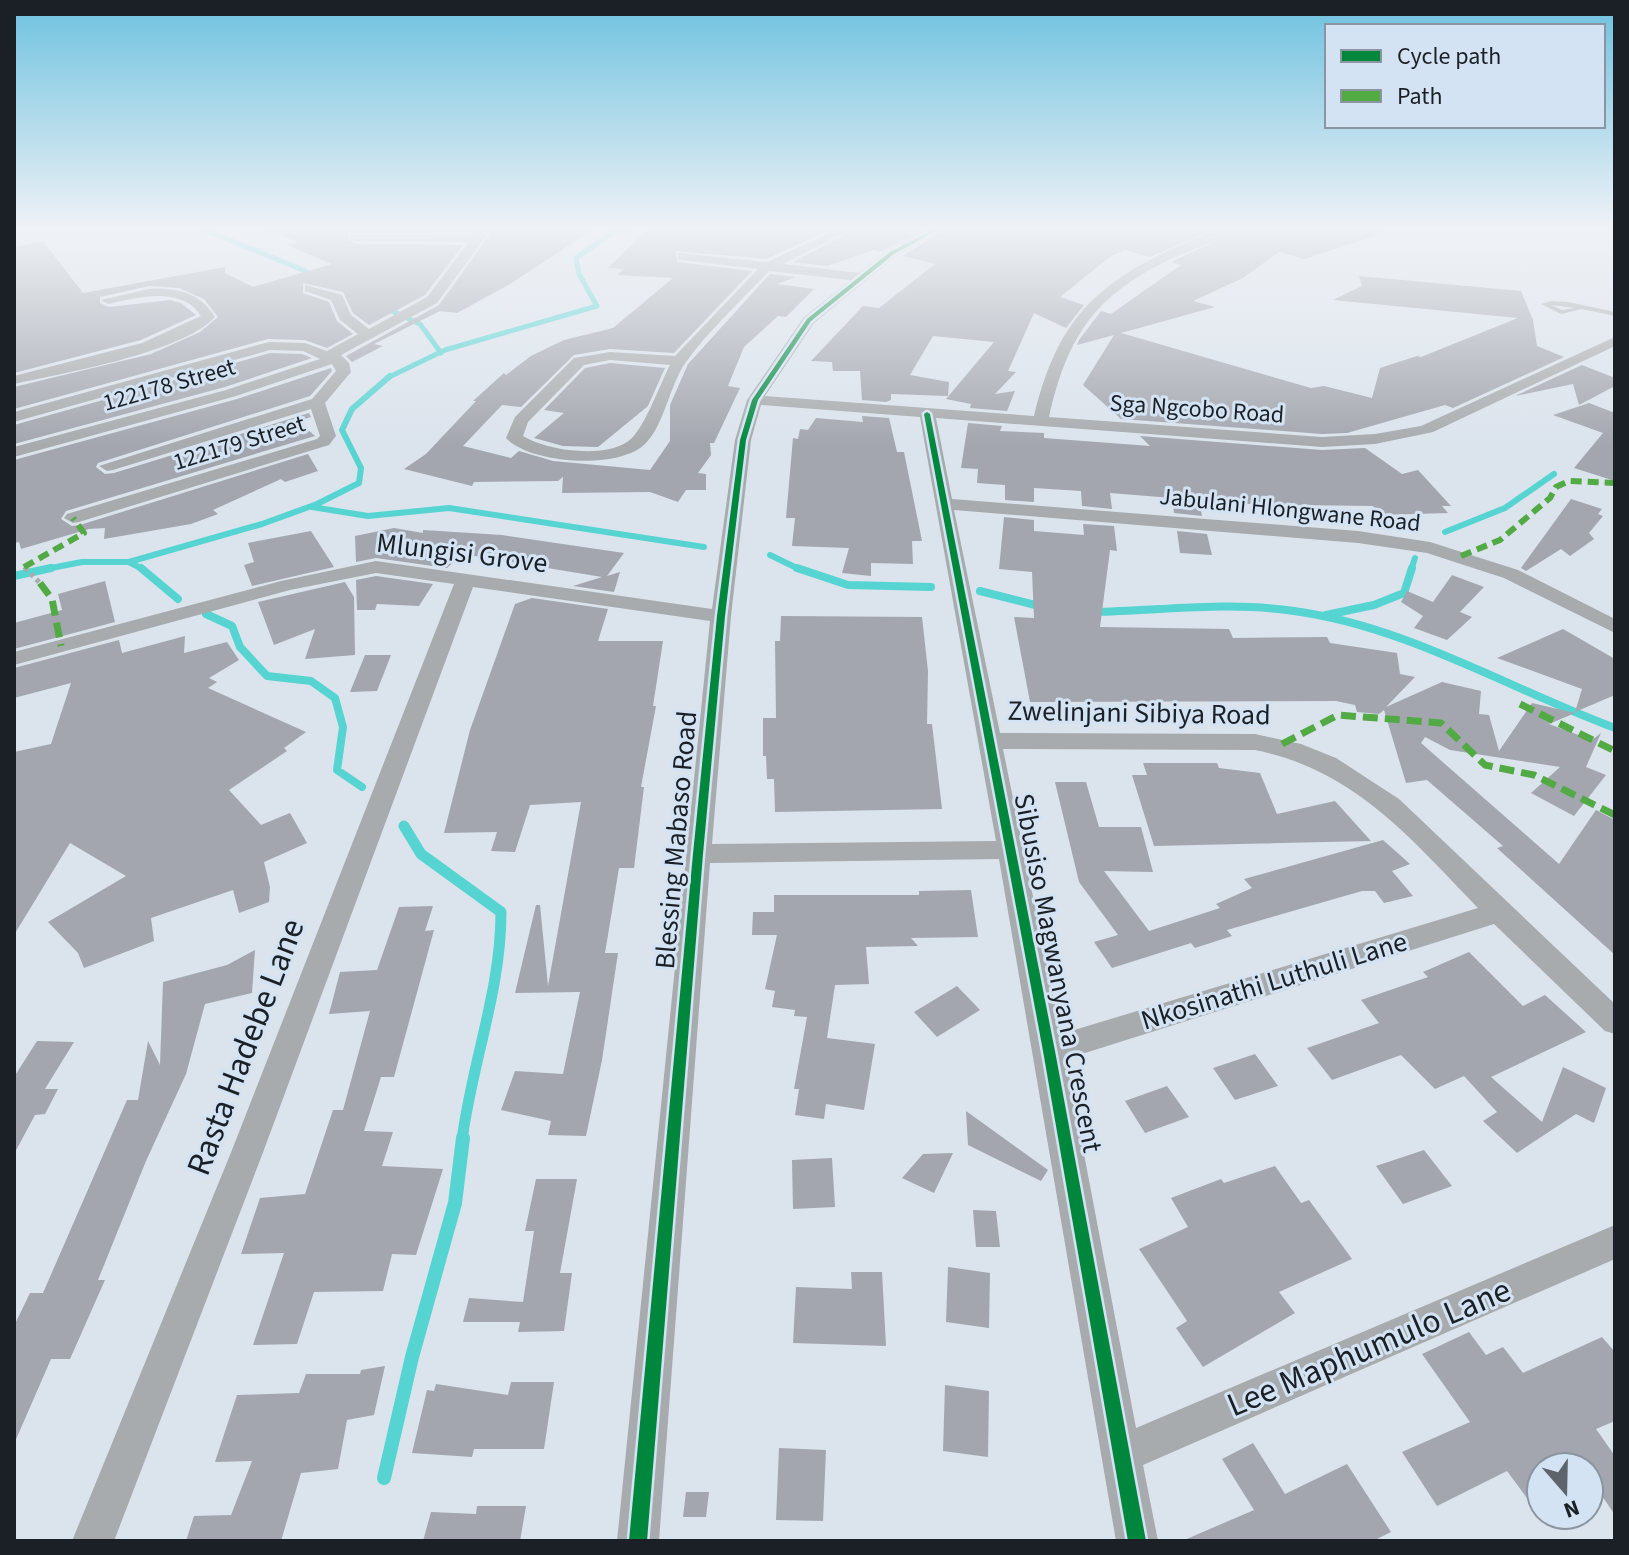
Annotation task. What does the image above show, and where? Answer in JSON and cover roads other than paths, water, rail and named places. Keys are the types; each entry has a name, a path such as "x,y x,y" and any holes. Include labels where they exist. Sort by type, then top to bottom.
{"street":[{"path":"14,380 148,344 194,328 208,317 193,302"},
{"path":"339,302 345,317 368,335"},
{"name":"122178 Street","path":"14,452 231,393 333,356 429,302"},
{"path":"679,361 610,356 579,361 521,420 514,430 514,438 538,450 602,456 632,449 640,440 679,361 734,302"},
{"name":"Blessing Mabaso Road","path":"638,1541 698,854 737,471 755,400 809,320 831,302"},
{"path":"1040,422 1051,377 1069,336 1100,302"},
{"name":"Sga Ngcobo Road","path":"755,400 1322,442 1394,438 1427,429 1615,341"},
{"path":"14,417 269,346 292,344 333,356"},
{"name":"122179 Street","path":"73,518 311,448 328,436 317,402 344,372 333,356"},
{"path":"107,466 317,402"},
{"name":"Sibusiso Magwanyana Crescent","path":"927,414 1124,1453 1137,1541"},
{"name":"Jabulani Hlongwane Road","path":"944,504 1358,537 1430,548 1511,574 1613,625"},
{"name":"Mlungisi Grove","path":"14,659 346,571 403,568 721,616"},
{"name":"Rasta Hadebe Lane","path":"93,1541 246,1155 466,579"},
{"name":"Zwelinjani Sibiya Road","path":"990,741 1282,744 1345,771 1419,830 1499,912 1615,1022"},
{"path":"698,854 1009,850"},
{"name":"Nkosinathi Luthuli Lane","path":"1049,1051 1499,912"},
{"name":"Lee Maphumulo Lane","path":"1124,1453 1615,1242"}],"lane":[{"path":"1579,309 1615,314"}],"waterway":[{"path":"440,352 597,306 595,302"},
{"path":"386,308 420,324 440,352"},
{"path":"389,377 440,352"},
{"path":"129,562 262,524 317,504 359,483 361,468 342,430 352,409 389,377"},
{"path":"1445,532 1505,508 1554,474"},
{"path":"312,507 368,516 449,508 704,547"},
{"path":"770,555 801,570"},
{"path":"1411,570 1415,558"},
{"path":"49,568 82,562 129,562"},
{"path":"129,562 142,569"},
{"path":"14,576 49,568"},
{"path":"41,570 49,568"},
{"path":"797,568 848,585 931,587"},
{"path":"1326,615 1374,605 1404,593 1412,568"},
{"path":"142,569 178,599"},
{"path":"980,591 1043,607"},
{"path":"1093,612 1244,607 1294,611 1336,619 1417,644 1615,728"},
{"path":"206,614 232,626 240,647 267,676 311,681 335,698 343,727 337,770 362,787"},
{"path":"404,826 421,854 501,912 496,970 462,1140"},
{"path":"384,1478 412,1357 455,1203 463,1138"}]}
